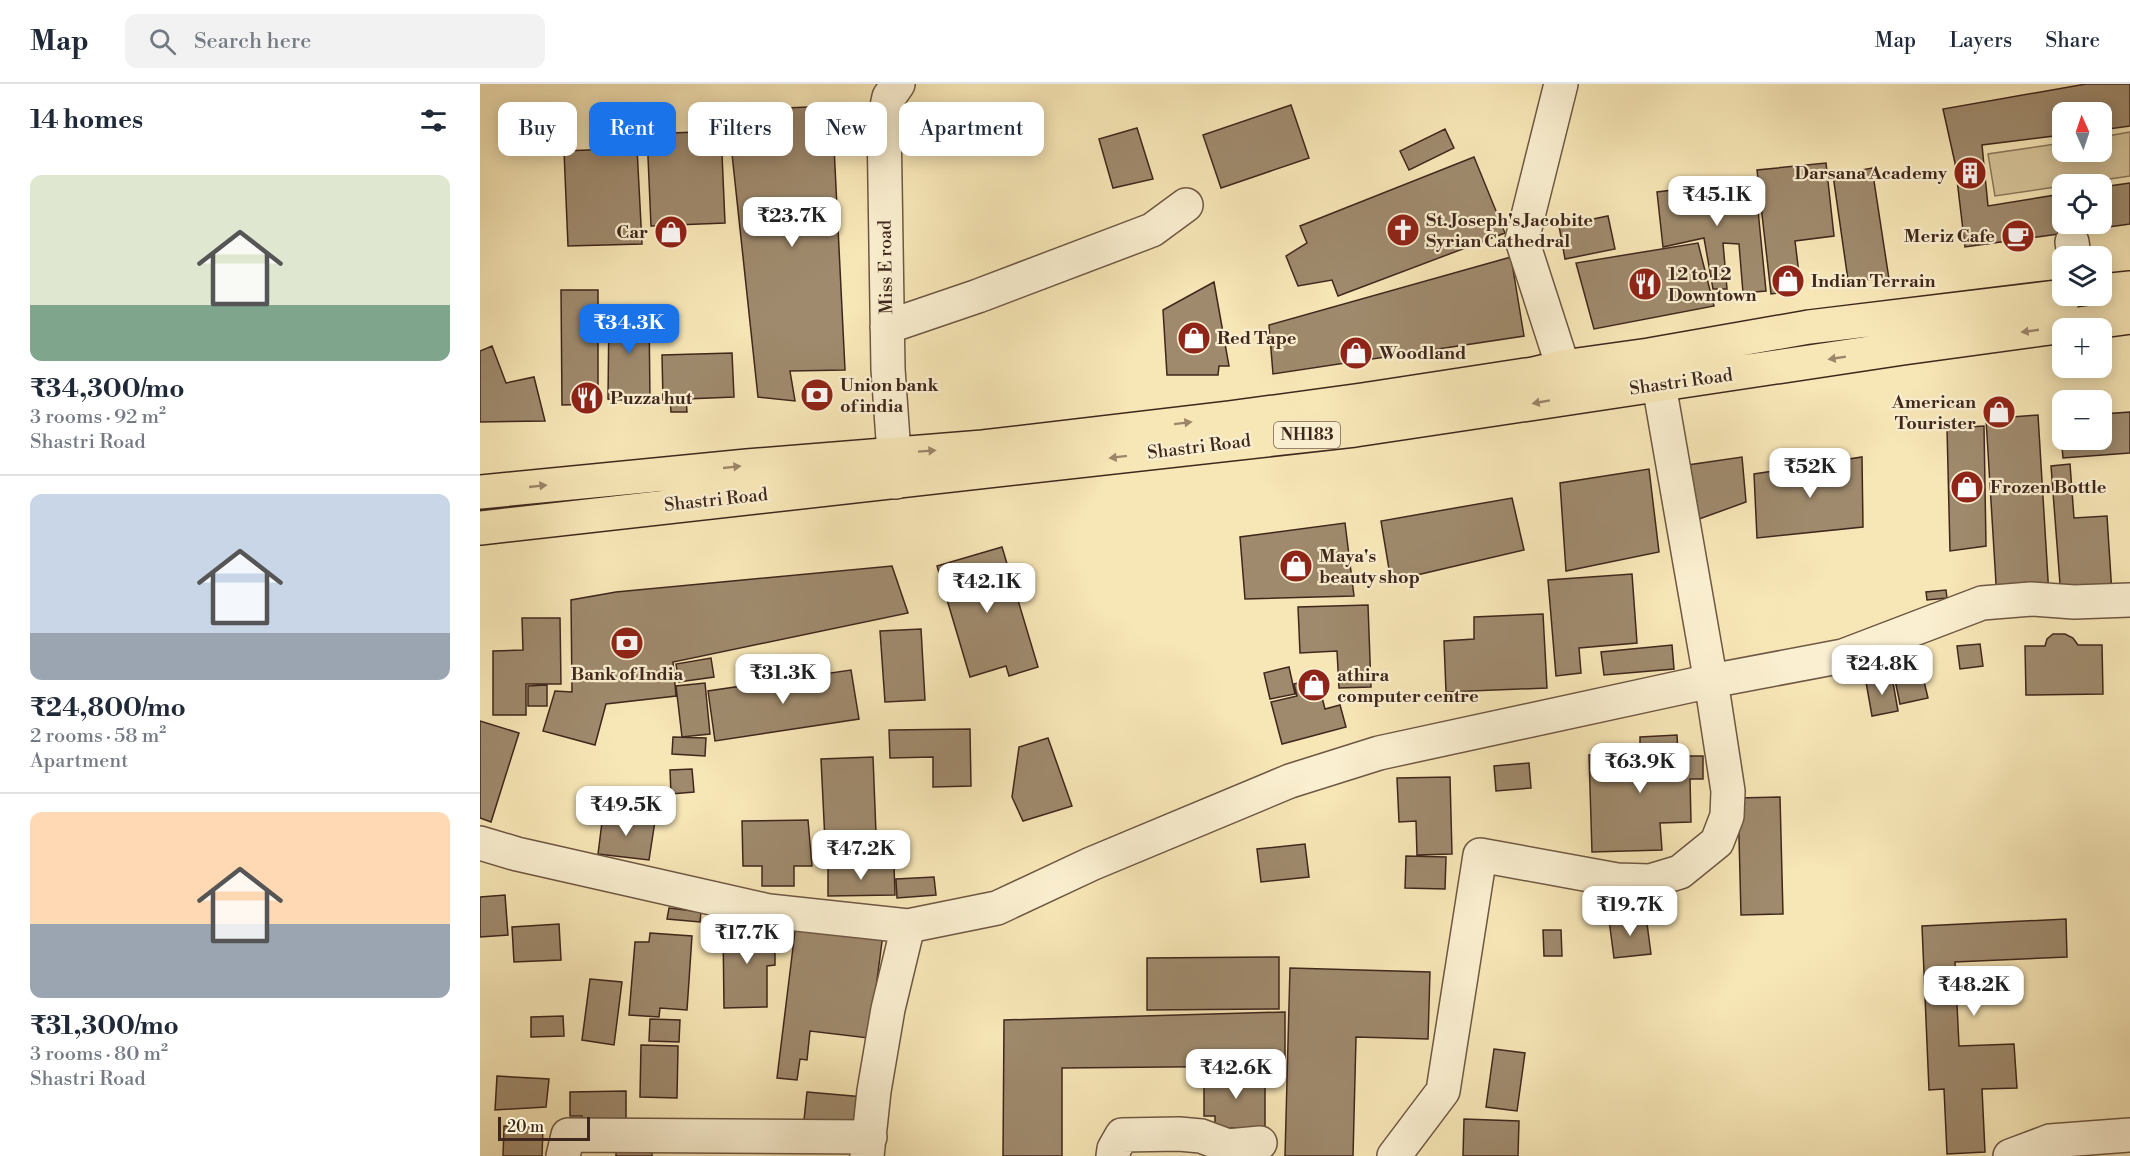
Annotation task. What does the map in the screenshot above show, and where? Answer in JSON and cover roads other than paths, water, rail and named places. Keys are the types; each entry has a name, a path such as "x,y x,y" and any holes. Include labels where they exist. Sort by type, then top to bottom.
{"highway":[{"path":"2112,290 2130,288"},
{"name":"Shastri Road","path":"480,492 724,468 895,468 983,447 1362,400 1639,357 1809,327 2052,298"},
{"name":"Shastri Road","path":"480,528 895,468 1355,430 1903,348 2130,317"}],"street":[{"name":"Miss E road","path":"895,468 887,327 884,120 889,97 898,84"},
{"path":"1561,84 1522,240 1563,367 1595,394"},
{"path":"887,327 978,296 1152,230 1186,206"},
{"path":"1394,1156 1443,1091 1480,855 1617,879 1650,881 1680,872 1717,842 1727,816 1728,791 1711,681 1659,385"},
{"path":"480,843 517,854 769,911 908,926 997,908 1091,864 1290,781 1379,753 1711,681 1843,656 1982,603 2031,599 2074,602 2130,600"},
{"path":"563,1156 568,1135 868,1147 874,1090 888,1009 908,926"},
{"path":"1113,1156 1114,1149 1122,1135 1135,1133 1201,1136 1228,1146 1260,1143"},
{"path":"2010,1156 2050,1141 2130,1135"}],"place":[{"name":"Darsana Academy","path":"1970,173"},
{"name":"St. Joseph's Jacobite Syrian Cathedral","path":"1403,230"},
{"name":"Car","path":"671,232"},
{"name":"Meriz Cafe","path":"2018,236"},
{"name":"Indian Terrain","path":"1788,281"},
{"name":"12 to 12 Downtown","path":"1645,284"},
{"name":"Red Tape","path":"1194,338"},
{"name":"Woodland","path":"1356,353"},
{"name":"Union bank of india","path":"817,395"},
{"name":"Puzza hut","path":"587,398"},
{"name":"American Tourister","path":"1999,412"},
{"name":"Frozen Bottle","path":"1967,487"},
{"name":"Maya's beauty shop","path":"1296,566"},
{"name":"Bank of India","path":"627,643"},
{"name":"athira computer centre","path":"1314,685"}]}
